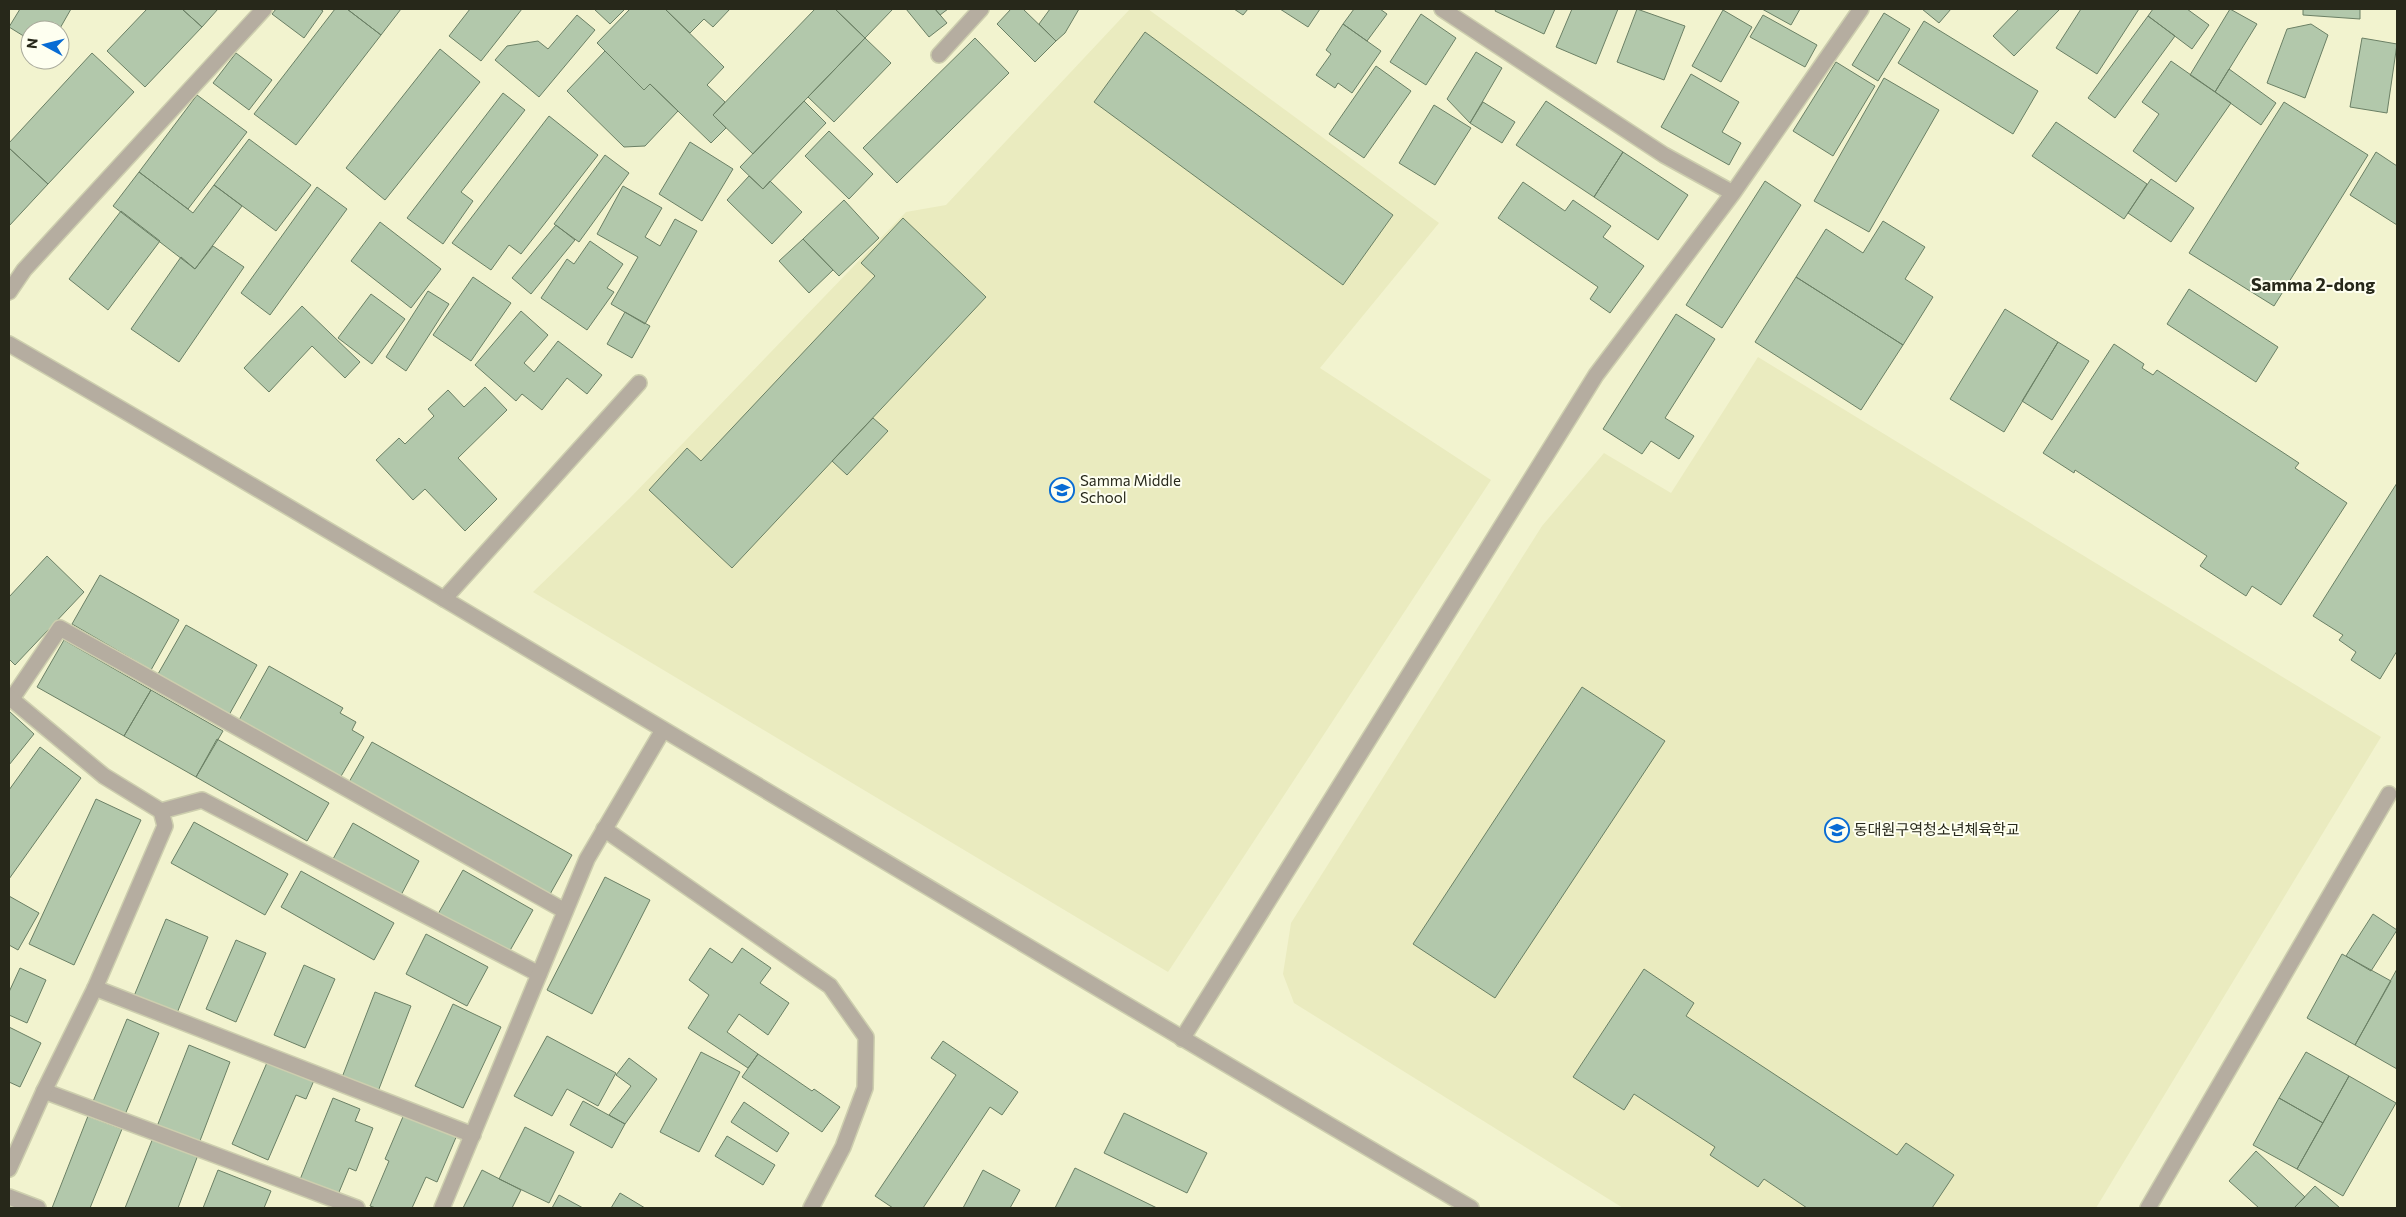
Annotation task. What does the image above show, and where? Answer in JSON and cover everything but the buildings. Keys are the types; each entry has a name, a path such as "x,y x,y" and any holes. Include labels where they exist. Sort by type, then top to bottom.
{"street":[{"path":"9,292 24,270 264,9"},
{"path":"939,55 981,9"},
{"path":"1442,9 1664,155 1733,193"},
{"path":"1182,1039 1596,374 1733,193 1862,9"},
{"path":"9,344 255,486 662,730 1470,1208"},
{"path":"444,599 639,383"},
{"path":"539,974 202,800 161,810 104,776 10,699 60,628 565,911"},
{"path":"442,1208 587,859 662,730"},
{"path":"2148,1208 2389,794"},
{"path":"9,1169 44,1091 95,988 165,826 161,810"},
{"path":"604,829 830,986 866,1037 865,1088 843,1147 811,1208"},
{"path":"95,988 473,1135"},
{"path":"44,1091 357,1208"},
{"path":"9,1197 38,1208"}],"shaded area":[{"name":"Samma Middle School","path":"1130,9 1148,9 1439,223 1320,368 1491,480 1168,972 533,592 629,499 906,212 946,205"},
{"name":"동대원구역청소년체육학교","path":"1758,357 2381,737 2096,1208 1623,1208 1294,1003 1283,974 1291,923 1542,526 1604,453 1671,493"}],"place":[{"name":"Samma Middle School","path":"1062,490"},
{"name":"동대원구역청소년체육학교","path":"1837,830"}],"district":[{"name":"Samma 2-dong","path":"2313,285"}]}
